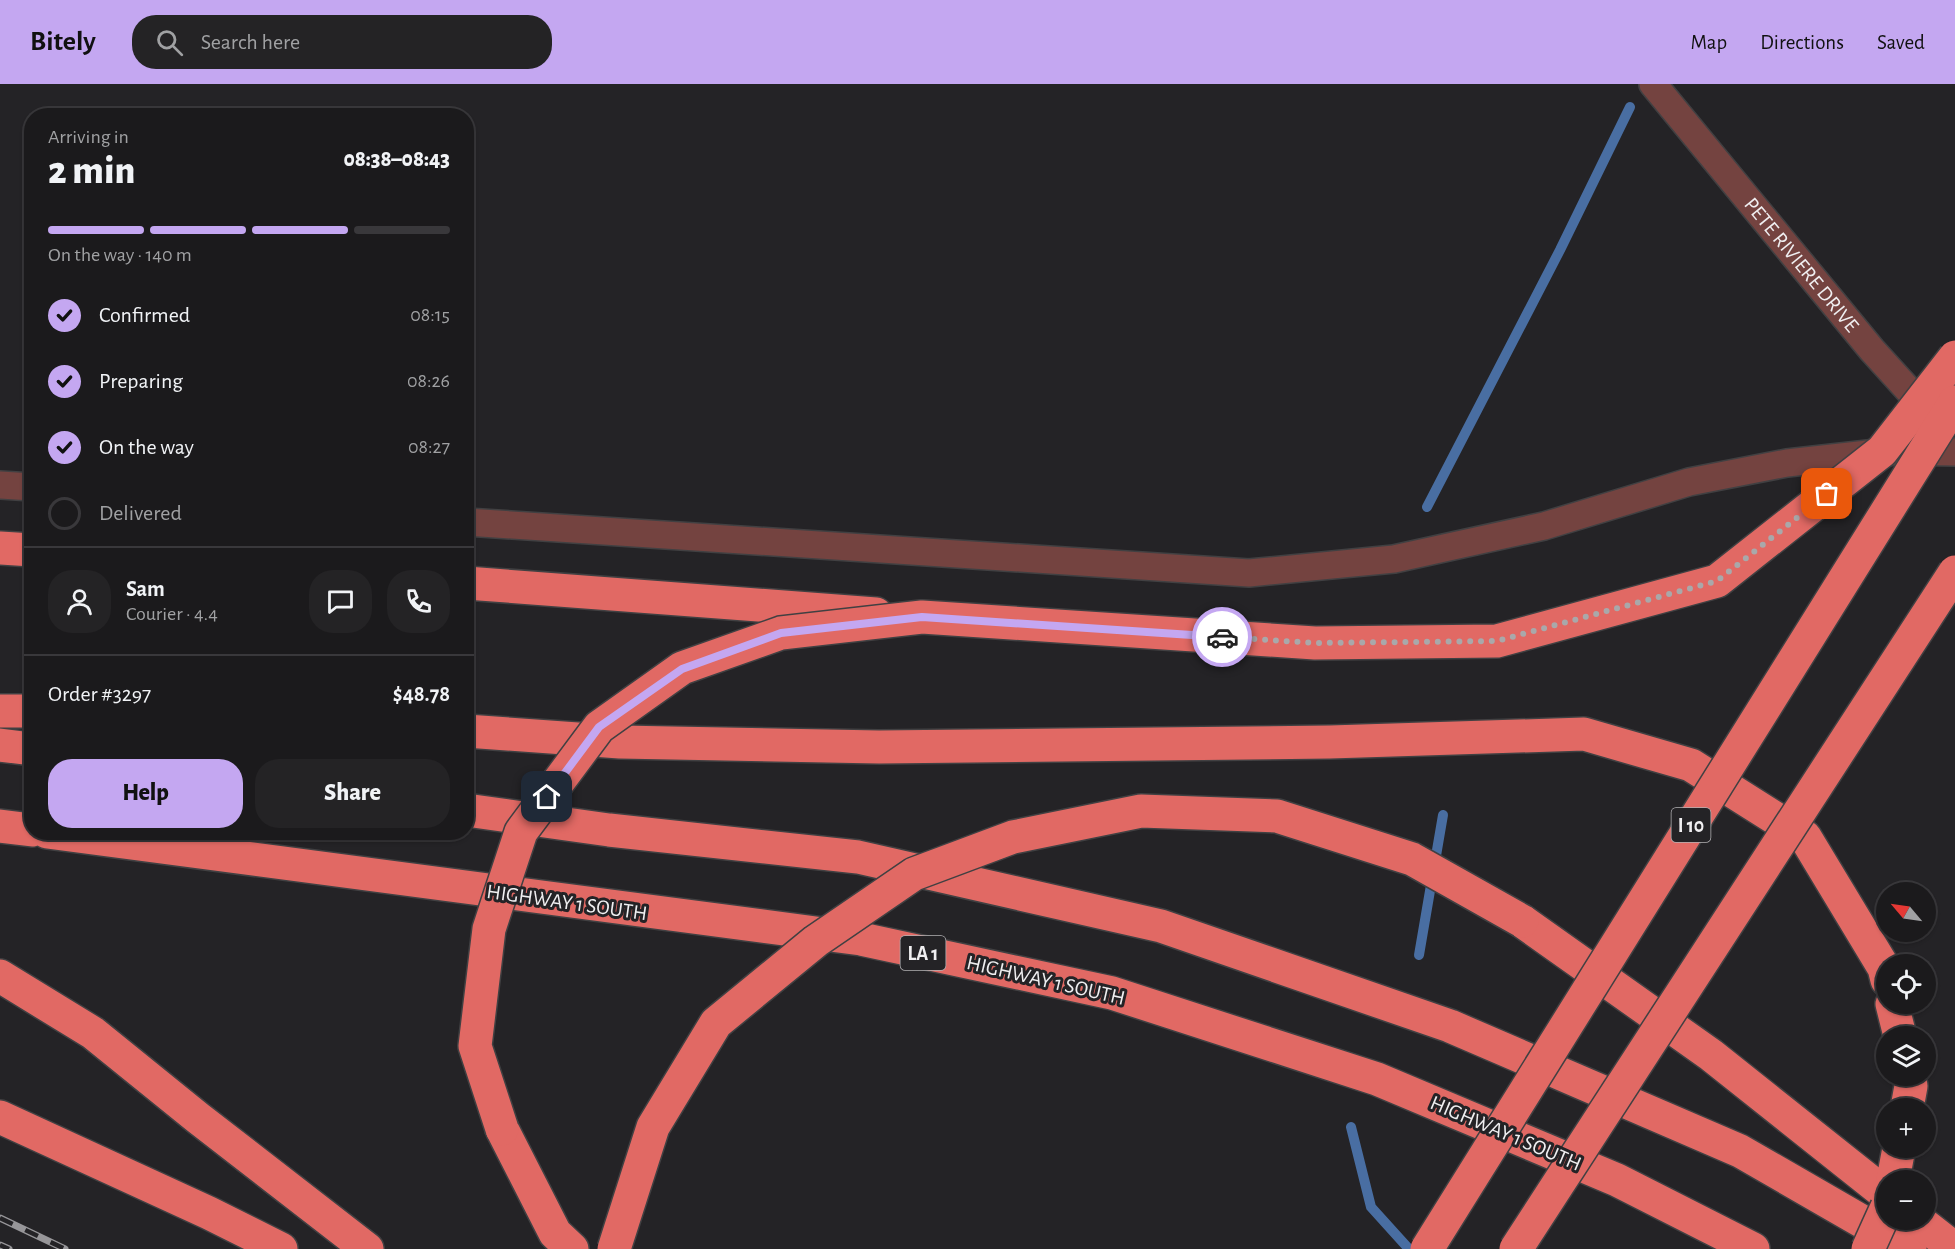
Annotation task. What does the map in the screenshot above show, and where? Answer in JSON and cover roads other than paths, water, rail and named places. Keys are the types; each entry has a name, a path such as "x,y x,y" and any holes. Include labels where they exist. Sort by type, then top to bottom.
{"highway":[{"path":"474,584 1315,643 1497,641 1717,581 1882,451 1955,357"},
{"name":"I 10","path":"1427,1249 1955,402"},
{"path":"0,548 24,550"},
{"path":"1516,1249 1955,572"},
{"path":"572,1249 555,1233 502,1129 475,1046 489,928 521,832 599,727 682,669 781,633 922,617"},
{"path":"0,711 24,711"},
{"path":"474,732 621,742 879,747 1330,742 1584,734 1691,765 1805,837 1876,955"},
{"path":"0,745 24,748"},
{"path":"474,811 609,830 858,857 1161,926 1450,1026 1740,1151 1910,1249"},
{"path":"614,1249 653,1127 716,1023 816,941 914,874 1013,837 1141,811 1277,816 1412,859 1522,921 1711,1055 1876,1186"},
{"path":"0,826 24,829"},
{"name":"HIGHWAY 1 SOUTH","path":"108,840 861,939 1112,993 1377,1079 1617,1180 1753,1249"},
{"path":"0,976 93,1033 367,1249"},
{"path":"0,1117 209,1213 281,1249"},
{"path":"1868,1249 1877,1230"},
{"path":"1931,1230 1955,1249"}],"street":[{"name":"PETE RIVIERE DRIVE","path":"1653,84 1872,350 1955,442"},
{"path":"474,523 1249,573 1394,559 1544,526 1689,482 1787,463 1895,451 1955,452"},
{"path":"0,484 24,486"}],"waterway":[{"path":"1427,507 1560,250 1630,107"},
{"path":"1419,955 1443,815"},
{"path":"1351,1127 1371,1207 1409,1249"}],"railway":[{"path":"0,1218 65,1249"},
{"path":"0,1245 9,1249"}]}
